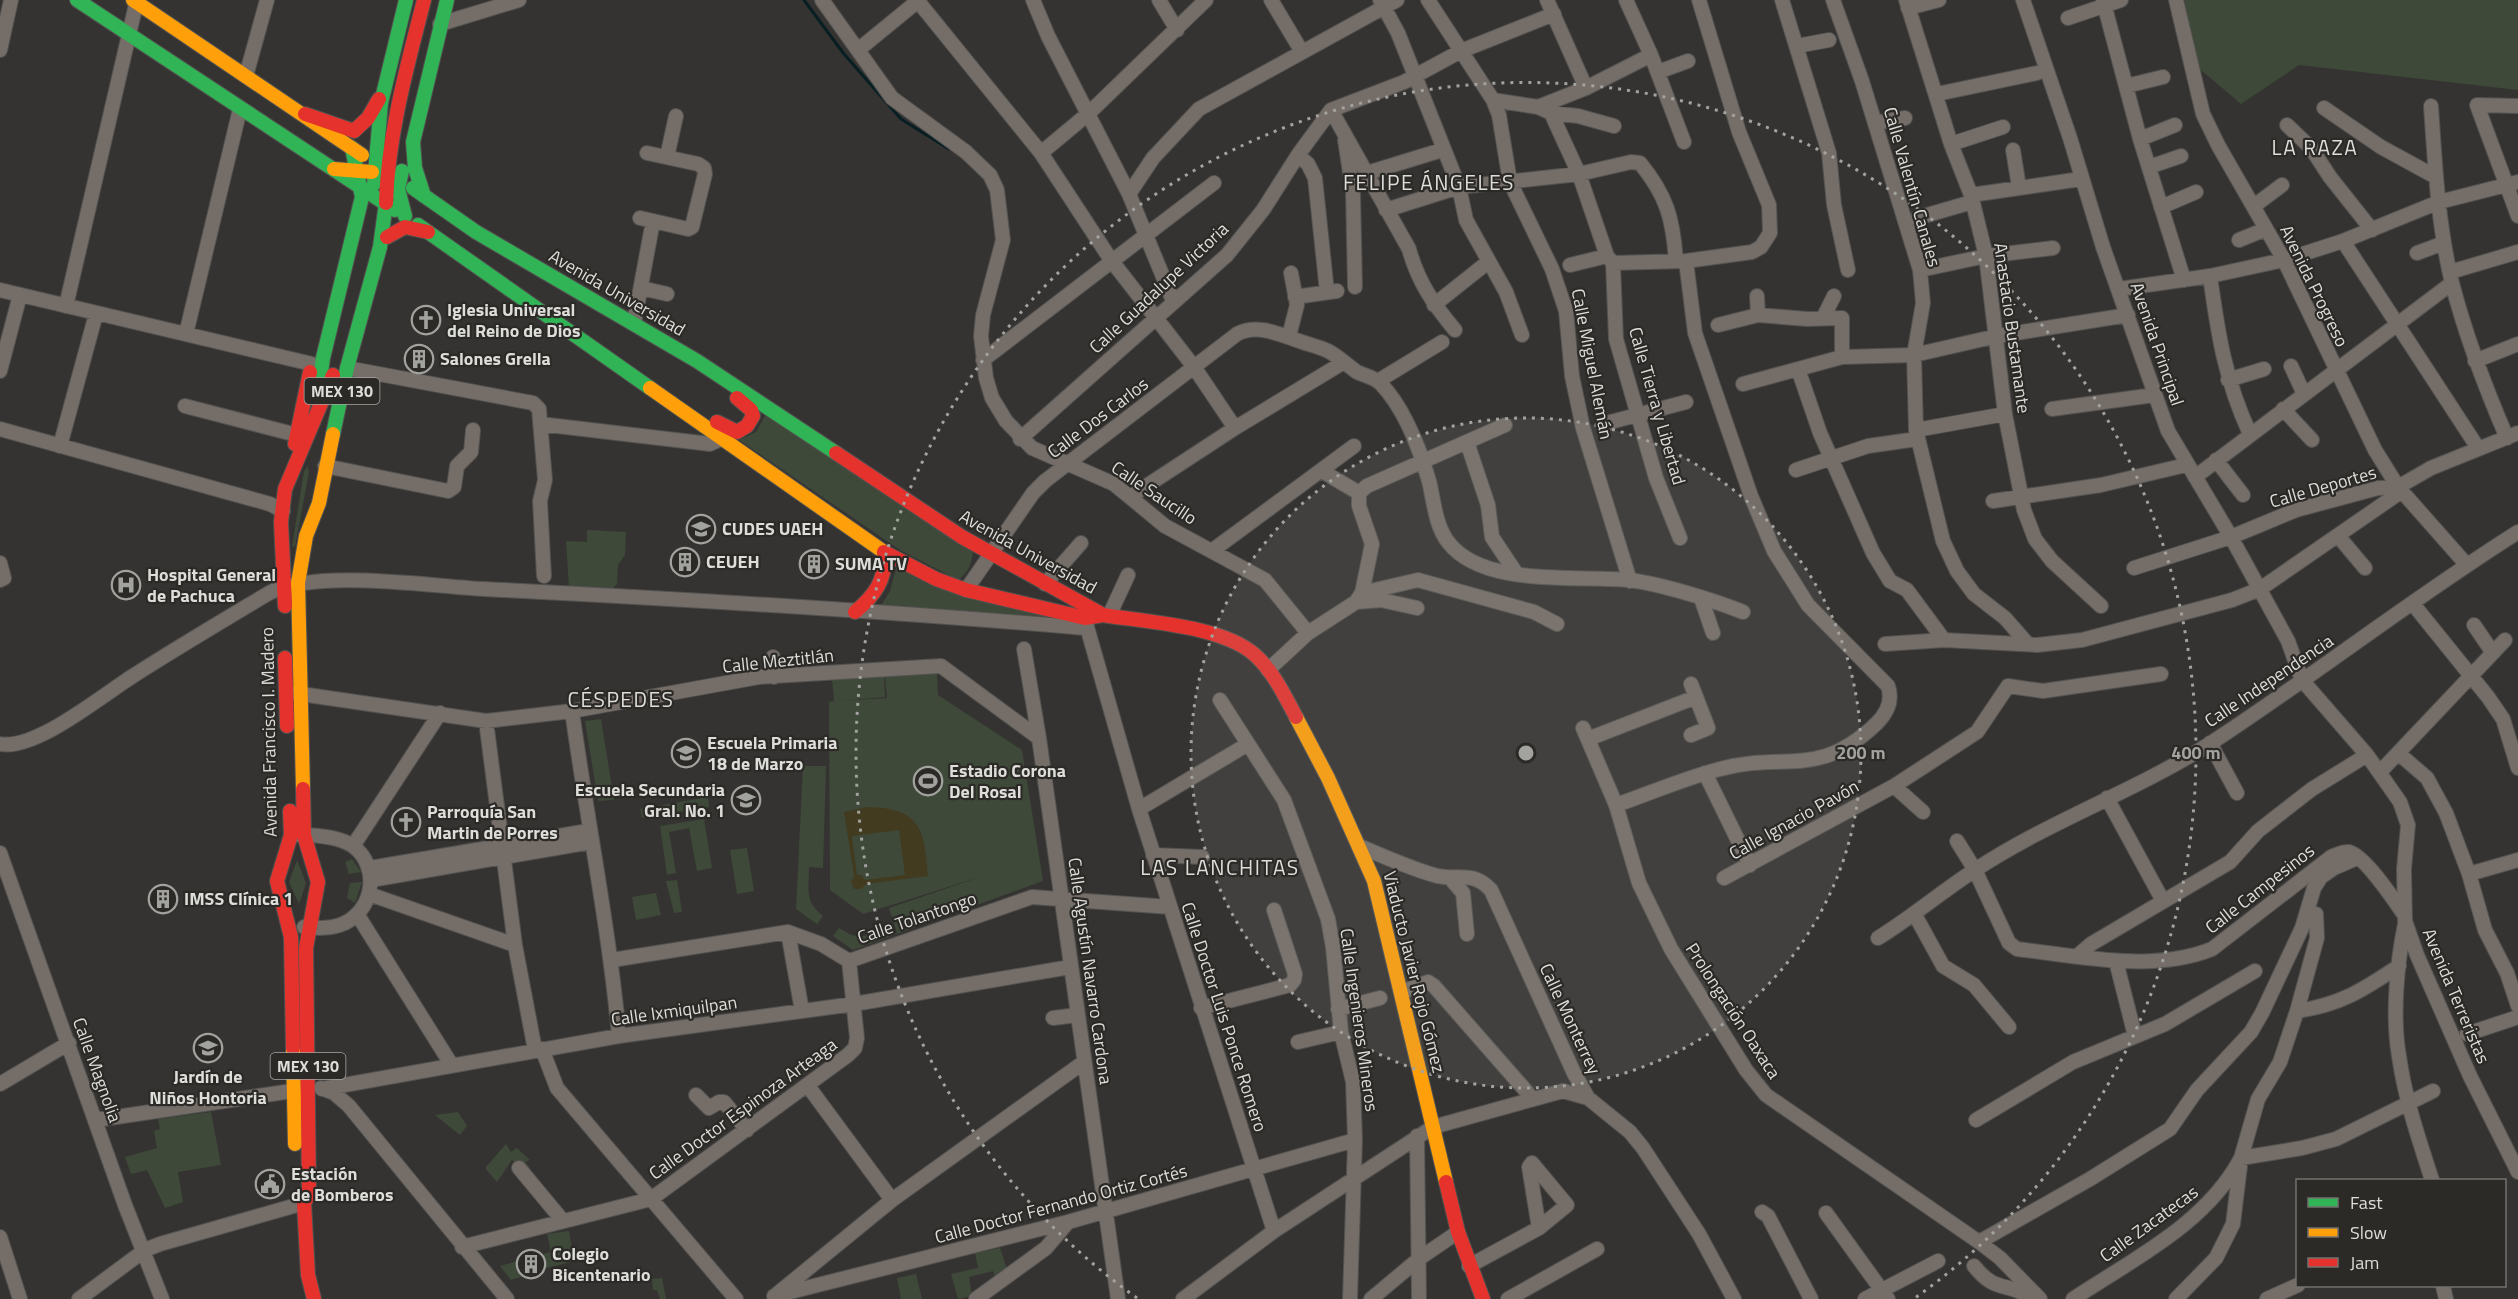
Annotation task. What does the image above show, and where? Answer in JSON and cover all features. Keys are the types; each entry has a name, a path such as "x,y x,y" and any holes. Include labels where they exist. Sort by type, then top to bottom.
{"main road":[{"path":"77,0 334,169 357,181 384,183 424,195"},
{"name":"MEX 130","path":"384,183 383,91 406,0"},
{"name":"MEX 130","path":"384,183 403,82 424,0"},
{"path":"357,181 384,183 402,172 419,68 436,0"},
{"path":"424,195 416,168 413,142 447,0"},
{"path":"135,1 351,147 384,183 408,218"},
{"path":"305,114 334,126 354,131 368,118 383,91"},
{"path":"334,169 347,164 351,147"},
{"path":"306,536 317,445 317,418 323,358 362,197 351,147"},
{"path":"289,474 312,364 357,181"},
{"name":"Avenida Francisco I. Madero","path":"304,1203 309,1193 308,927 318,882 297,835 287,745 285,692 292,584 306,536 319,503 347,368 380,247 386,213 384,183"},
{"name":"Avenida Francisco I. Madero","path":"314,1299 308,1275 304,1203 298,1192 292,1097 290,927 277,881 297,835 300,694 292,584 280,548 289,474 317,418 337,362 375,209 384,183"},
{"path":"408,218 412,207 424,195"},
{"name":"Avenida Universidad","path":"424,195 476,232 697,361 953,531 1046,584 1085,617"},
{"name":"Avenida Universidad","path":"408,218 634,374 884,552 936,579 966,590 1085,617 1106,616"},
{"path":"380,247 386,238 398,229 405,227 428,232"},
{"path":"634,374 656,379 726,428 737,432 743,430 753,416 751,410 697,361"},
{"path":"855,612 881,586 886,565 884,552"},
{"name":"Viaducto Javier Rojo Gómez","path":"1106,616 1215,634 1246,648 1268,670 1328,778 1374,881 1458,1232 1483,1299"},
{"path":"292,1097 308,1103"},
{"path":"305,1299 308,1275"}],"street":[{"path":"0,50 11,0"},
{"path":"246,76 267,0"},
{"path":"440,24 519,0"},
{"name":"Calle Saucillo","path":"822,0 892,98 966,152 990,175 998,190 1003,240 983,315 981,336 983,360 992,398 1006,422 1020,439 1046,455 1070,462 1114,484 1165,526 1265,580 1308,633"},
{"path":"858,50 918,0 1041,153 1112,260 1194,367 1235,428"},
{"path":"1033,0 1048,36 1129,194 1173,301"},
{"path":"1159,0 1177,30"},
{"path":"1041,153 1089,113 1206,0"},
{"path":"1271,0 1302,52"},
{"name":"Calle Miguel Alemán","path":"1428,0 1493,100 1498,115 1510,182 1552,269 1566,311 1572,376 1583,428 1630,580"},
{"path":"1547,0 1586,88"},
{"path":"1626,0 1658,72 1684,142"},
{"path":"1570,265 1610,259 1681,261 1752,252 1761,247 1770,233 1769,205 1739,132 1700,0"},
{"path":"1782,0 1829,153 1834,205 1848,270"},
{"name":"Calle Valentín Canales","path":"1833,0 1875,123 1920,270 1923,303 1914,355 1916,435 1942,541 1957,571 1974,594 2005,618 2026,642"},
{"path":"1907,4 1939,0"},
{"name":"Avenida Principal","path":"2023,0 2168,431 2186,465 2231,537 2288,641 2302,680"},
{"path":"2068,18 2104,2 2121,0"},
{"name":"Avenida Progreso","path":"2176,0 2203,114 2217,145 2284,260 2375,450 2400,489 2466,564"},
{"path":"66,306 129,36 135,1"},
{"path":"1129,194 1153,158 1199,109 1387,2 1442,150 1459,187 1466,220 1516,313 1522,335"},
{"path":"2104,2 2140,139 2184,280"},
{"name":"Anastacio Bustamante","path":"1907,4 1971,198 1986,256 2005,414 2021,498 2035,539 2052,561 2101,606"},
{"name":"Calle Guadalupe Victoria","path":"1020,439 1227,255 1263,210 1298,155 1330,116 1416,82 1461,51 1554,14"},
{"path":"1797,46 1828,39"},
{"path":"1544,110 1651,55"},
{"path":"1658,72 1688,61"},
{"path":"1937,94 2037,73"},
{"path":"2126,86 2163,77"},
{"path":"1493,100 1578,116 1614,126"},
{"path":"2518,106 2477,105 2512,183 2518,216"},
{"path":"2431,106 2436,177 2451,278 2475,362 2513,435"},
{"path":"2324,108 2381,147 2436,177"},
{"path":"186,334 240,109"},
{"name":"Calle Tierra y Libertad","path":"1544,110 1579,174 1610,259 1616,339 1656,478 1680,538"},
{"path":"667,157 676,116"},
{"path":"1330,116 1344,132 1409,249 1416,274 1434,305 1455,330"},
{"path":"1875,123 1905,118"},
{"path":"2140,139 2175,125"},
{"path":"2287,125 2311,148 2330,177 2372,230"},
{"path":"1952,144 2003,127"},
{"path":"1344,132 1353,193 1355,287"},
{"path":"1367,173 1442,150"},
{"path":"2013,150 2019,187"},
{"path":"634,323 641,288 646,220 688,229 694,224 704,168 647,153"},
{"path":"1295,297 1332,291 1315,178 1308,164 1298,155"},
{"path":"2150,167 2181,156"},
{"path":"1386,210 1459,187 1579,174 1631,162 1640,163 1663,194 1673,223 1695,333 1751,496 1774,551 1808,605 1888,686 1890,704 1882,718 1848,748 1815,761 1769,762 1705,773 1616,805"},
{"path":"1917,218 1971,198 2019,187 2074,180"},
{"path":"983,360 1214,183"},
{"path":"2119,289 2211,276 2284,260 2343,241 2439,202 2512,183"},
{"path":"2254,206 2282,185"},
{"path":"2161,207 2196,192"},
{"path":"2239,240 2266,229"},
{"path":"2343,241 2478,448"},
{"path":"2417,253 2444,243"},
{"path":"1920,270 1986,256 2053,248"},
{"path":"2194,477 2304,393 2336,372 2451,278 2518,252"},
{"path":"1434,305 1488,262"},
{"path":"1289,336 1297,305 1291,273"},
{"path":"2211,276 2219,346 2228,380 2250,434"},
{"path":"641,288 667,294"},
{"path":"0,290 312,364"},
{"path":"0,371 20,295"},
{"path":"1757,296 1758,315"},
{"path":"1823,318 1834,296"},
{"path":"60,446 96,314"},
{"path":"1718,325 1758,315 1842,318 1842,357"},
{"path":"1743,384 1842,357 1914,355 1997,336 2128,315"},
{"name":"Calle Dos Carlos","path":"966,590 1033,493 1070,462 1247,329 1289,336 1328,351 1359,373 1378,381"},
{"path":"1442,342 1378,381 1401,413 1422,462 1436,514 1448,541 1465,558 1501,571 1630,580 1701,598 1743,612"},
{"path":"2475,362 2518,344"},
{"path":"1131,496 1235,428 1344,362"},
{"path":"2291,366 2304,393"},
{"path":"347,368 533,403 539,410 545,480 540,501 544,576"},
{"path":"1798,369 1830,459 1873,554 1890,581 1907,590 1944,640"},
{"path":"2228,380 2264,369"},
{"path":"2052,409 2154,395"},
{"path":"1603,424 1686,402"},
{"path":"185,406 297,435"},
{"path":"2283,409 2312,440"},
{"path":"1796,470 1868,446 2005,414"},
{"path":"540,424 710,444 723,438"},
{"path":"1359,598 1372,544 1359,506 1359,493 1367,486 1505,425"},
{"path":"0,429 270,504 283,511"},
{"path":"326,466 448,491 454,487 457,466 471,452 473,430"},
{"name":"Calle Deportes","path":"2134,568 2231,537 2296,510 2378,488 2400,489 2431,468 2513,435"},
{"path":"1467,442 1488,505 1492,537 1516,573"},
{"path":"1213,550 1354,446"},
{"path":"2216,460 2243,495"},
{"path":"1993,501 2101,485 2186,465"},
{"path":"1322,471 1359,493"},
{"path":"1885,644 1944,640 2026,642 2037,645 2082,639 2232,600 2259,589 2339,537 2400,489"},
{"name":"Calle Independencia","path":"1878,938 1915,915 1975,870 2107,798 2152,777 2210,743 2412,604 2466,564 2518,532"},
{"path":"2339,537 2365,568"},
{"path":"1046,584 1081,543"},
{"path":"0,562 2,579"},
{"path":"1106,616 1128,575"},
{"path":"0,744 26,741 65,722 134,675 292,584 323,580 855,612 1085,617"},
{"path":"1268,670 1308,633 1359,598 1418,580 1534,612 1557,624"},
{"path":"1359,598 1417,608"},
{"path":"1701,598 1713,633"},
{"path":"2412,604 2503,719 2518,768"},
{"name":"Calle Doctor Luis Ponce Romero","path":"1085,617 1138,809 1274,1231"},
{"path":"2474,625 2493,653"},
{"path":"2380,772 2505,640"},
{"name":"Calle Agustín Navarro Cardona","path":"1024,649 1040,738 1070,968 1118,1299"},
{"path":"773,657 774,677"},
{"name":"Calle Meztitlán","path":"285,692 486,721 572,711 759,677 941,666 1040,738"},
{"name":"Calle Ignacio Pavón","path":"1724,878 1894,786 1977,732 2008,686 2043,691 2161,674"},
{"name":"Avenida Terreristas","path":"2302,680 2367,755 2400,802 2408,825 2405,919 2417,955 2470,1076 2518,1172"},
{"name":"Prolongación Oaxaca","path":"1691,735 1708,728 1694,690 1586,734 1616,805 1639,882 1671,949 1746,1070 1766,1095 1979,1242 2000,1258 2040,1299"},
{"name":"Calle Ingenieros Mineros","path":"1220,700 1284,800 1328,919 1341,1032 1353,1082 1355,1140 1350,1299"},
{"path":"572,711 589,836 612,960 619,1036"},
{"path":"353,846 440,713"},
{"path":"486,721 515,945 538,1050 557,1088 736,1299"},
{"path":"2210,743 2238,793"},
{"path":"1138,809 1248,744"},
{"path":"2398,753 2427,778 2433,787 2469,874 2485,930 2507,974 2518,1006"},
{"path":"2077,956 2091,944 2230,862 2258,831 2312,789 2367,755"},
{"path":"1705,773 1750,865"},
{"path":"1894,786 1923,812"},
{"path":"2107,798 2163,901"},
{"path":"297,835 328,837 353,846 370,881 515,945"},
{"path":"370,881 589,836"},
{"name":"Calle Campesinos","path":"1957,841 1975,870 2009,944 2017,949 2116,961 2160,959 2199,954 2212,949 2331,857 2350,852 2357,858"},
{"name":"Calle Monterrey","path":"1359,846 1434,875 1451,879 1466,875 1482,881 1491,890 1574,1073 1588,1098 1630,1132 1643,1148 1699,1234 1734,1299"},
{"name":"Calle Magnolia","path":"0,853 125,1204 145,1250 162,1299"},
{"path":"1153,855 1202,857"},
{"path":"1979,1242 2090,1179 2170,1129 2197,1090 2251,1032 2302,928 2314,888 2321,877 2334,868 2357,858 2374,873 2405,919 2398,966 2398,1054 2408,1104 2432,1179"},
{"path":"2469,874 2518,860"},
{"path":"1451,879 1463,893 1467,934"},
{"path":"290,927 325,929 342,924 357,914 370,881"},
{"name":"Calle Tolantongo","path":"612,960 788,932 821,944 849,961 1032,897 1170,907"},
{"path":"1201,1008 1290,985 1294,980 1295,974 1274,910"},
{"path":"357,914 451,1064"},
{"path":"2176,1299 2207,1270 2226,1241 2233,1224 2241,1158 2258,1100 2280,1062 2297,1011 2317,938 2316,914"},
{"path":"1915,915 1943,966 1974,986 2009,1027"},
{"path":"788,932 802,1011"},
{"name":"Calle Doctor Espinoza Arteaga","path":"462,1247 651,1199 808,1086 855,1048 857,1038 849,961"},
{"path":"2116,961 2135,1036"},
{"path":"2297,1011 2323,1008 2353,996 2398,966"},
{"name":"Calle Ixmiquilpan","path":"322,1089 451,1064 619,1036 854,1004 1070,968"},
{"path":"1976,1120 2073,1062 2165,1024 2255,971"},
{"path":"1402,992 1428,982 1434,986 1533,1100"},
{"path":"1338,1009 1380,998"},
{"path":"1053,1018 1077,1015"},
{"path":"2467,1034 2518,1017"},
{"path":"1298,1042 1341,1032"},
{"path":"0,1084 69,1043"},
{"path":"772,1298 892,1200 1084,1062"},
{"path":"292,1064 308,1079 322,1089 334,1093 349,1106 462,1247 507,1299"},
{"path":"808,1086 892,1200"},
{"path":"1183,1299 1274,1231 1433,1126 1563,1091 1588,1098"},
{"path":"2241,1158 2302,1149 2336,1139 2433,1091"},
{"path":"696,1095 709,1108 719,1102 724,1102 747,1130"},
{"path":"96,1120 292,1097"},
{"path":"1417,1136 1419,1299"},
{"name":"Calle Doctor Fernando Ortiz Cortés","path":"772,1298 1068,1222 1355,1140"},
{"name":"Calle Zacatecas","path":"2078,1298 2184,1225 2214,1199 2229,1180 2241,1158"},
{"path":"1469,1266 1539,1228 1567,1205 1532,1163 1529,1167 1539,1228"},
{"path":"519,1168 563,1221"},
{"path":"79,1299 145,1250 304,1203"},
{"path":"1762,1212 1768,1216 1811,1299"},
{"path":"1826,1214 1884,1295"},
{"path":"976,1299 1046,1248 1068,1222"},
{"path":"1371,1299 1420,1258 1458,1232"},
{"path":"0,1237 20,1299"},
{"path":"1508,1299 1597,1249"},
{"path":"1865,1299 1884,1295 1938,1260"},
{"path":"1974,1266 1990,1284 2021,1291 2031,1299"},
{"path":"2268,1299 2296,1286"}],"green space":[{"path":"2184,0 2518,0 2518,90 2299,65 2241,104 2195,65"},
{"path":"766,414 973,550 971,563 965,574 958,580 900,550 739,440 756,432"},
{"path":"308,466 309,472 295,547 292,546 304,471"},
{"path":"587,530 626,532 625,555 618,565 617,584 613,588 569,587 566,541 587,542"},
{"path":"897,565 1050,618 880,607 890,591"},
{"name":"Estadio Corona Del Rosal","path":"937,673 938,695 1022,750 1043,881 853,950 833,936 839,928 858,936 868,935 887,927 890,935 897,933 889,908 986,875 863,914 830,890 829,702 834,701 832,679 884,676 885,697 839,701 887,698 885,676"},
{"path":"601,719 614,800 598,801 585,721"},
{"path":"803,766 826,766 823,868 809,867 810,900 823,916 817,924 796,909"},
{"path":"708,797 709,807 642,818 640,809"},
{"path":"704,819 712,868 697,871 689,828 669,832 676,873 667,875 660,826"},
{"path":"747,848 754,891 737,894 730,850"},
{"path":"352,859 361,872 349,874 345,862"},
{"path":"297,860 306,883 299,904 289,882"},
{"path":"677,880 682,912 674,913 666,881"},
{"path":"362,882 355,903 347,898 350,883"},
{"path":"656,893 661,915 636,920 632,897"},
{"path":"211,1112 221,1165 178,1172 183,1202 165,1208 147,1170 131,1174 125,1157 157,1148 154,1131 160,1129 158,1119"},
{"path":"458,1112 467,1126 460,1135 435,1115"},
{"path":"506,1144 511,1152 517,1148 530,1160 525,1162 531,1169 524,1174 512,1160 497,1182 485,1168"},
{"path":"569,1231 574,1261 543,1269 539,1260 534,1260 534,1257 551,1252 547,1234"},
{"path":"1000,1248 1008,1272 996,1279 993,1271 969,1277 972,1296 958,1299 951,1274 978,1268 975,1253"},
{"path":"518,1261 527,1275 511,1280 500,1266"},
{"path":"916,1274 922,1299 901,1299 897,1278"},
{"path":"662,1278 666,1299 660,1299 657,1290 653,1290 652,1279"}],"sand":[{"path":"867,807 885,808 909,817 922,834 928,876 866,884 861,889 854,889 851,882 854,876 844,812","holes":["899,830 905,875 865,880 861,875 857,875 852,836"]}],"waterway":[{"path":"804,0 844,54 901,119 949,149"}],"traffic: fast":[{"path":"77,0 395,210"},
{"path":"374,184 381,103 406,0"},
{"path":"424,196 415,168 413,142 447,0"},
{"path":"318,395 323,358 362,197 352,148"},
{"path":"402,171 398,189 405,216"},
{"path":"413,188 476,232 697,361 836,453"},
{"path":"333,434 347,368 380,247 386,203"},
{"path":"418,225 650,388"}],"traffic: slow":[{"path":"133,0 362,155"},
{"path":"334,169 372,172"},
{"path":"650,388 884,552"},
{"path":"303,789 298,583 306,536 319,503 333,434"},
{"path":"1296,717 1328,778 1374,881 1446,1182"},
{"path":"293,1048 295,1144"}],"traffic: jam":[{"path":"386,203 394,126 424,0"},
{"path":"305,114 354,131 368,118 379,99"},
{"path":"387,237 405,227 428,232"},
{"path":"295,444 310,372"},
{"path":"285,606 281,522 285,489 333,375"},
{"path":"717,422 737,432 747,426 753,416 751,410 737,398"},
{"path":"836,453 962,537 1103,615"},
{"path":"884,552 936,579 966,590 1085,618 1103,615 1162,623 1204,631 1224,638 1241,645 1261,661 1278,684 1296,717"},
{"path":"855,612 878,586 884,570 884,552"},
{"path":"285,658 287,726"},
{"path":"303,789 304,835 318,882 306,948 309,1193 304,1203 308,1275 314,1299"},
{"path":"290,811 291,835 277,881 291,937 293,1048"},
{"path":"1446,1182 1458,1232 1483,1299"}],"place":[{"name":"Iglesia Universal del Reino de Dios","path":"426,320"},
{"name":"Salones Grella","path":"419,359"},
{"name":"CUDES UAEH","path":"701,529"},
{"name":"CEUEH","path":"685,562"},
{"name":"SUMA TV","path":"814,564"},
{"name":"Hospital General de Pachuca","path":"126,585"},
{"name":"Escuela Primaria 18 de Marzo","path":"686,753"},
{"name":"Estadio Corona Del Rosal","path":"928,781"},
{"name":"Escuela Secundaria Gral. No. 1","path":"746,800"},
{"name":"Parroquía San Martin de Porres","path":"406,822"},
{"name":"IMSS Clínica 1","path":"163,899"},
{"name":"Jardín de Niños Hontoria","path":"208,1048"},
{"name":"Estación de Bomberos","path":"270,1184"},
{"name":"Colegio Bicentenario","path":"531,1264"}],"district":[{"name":"LA RAZA","path":"2315,148"},
{"name":"FELIPE ÁNGELES","path":"1429,183"},
{"name":"CÉSPEDES","path":"621,700"},
{"name":"LAS LANCHITAS","path":"1220,868"}]}
